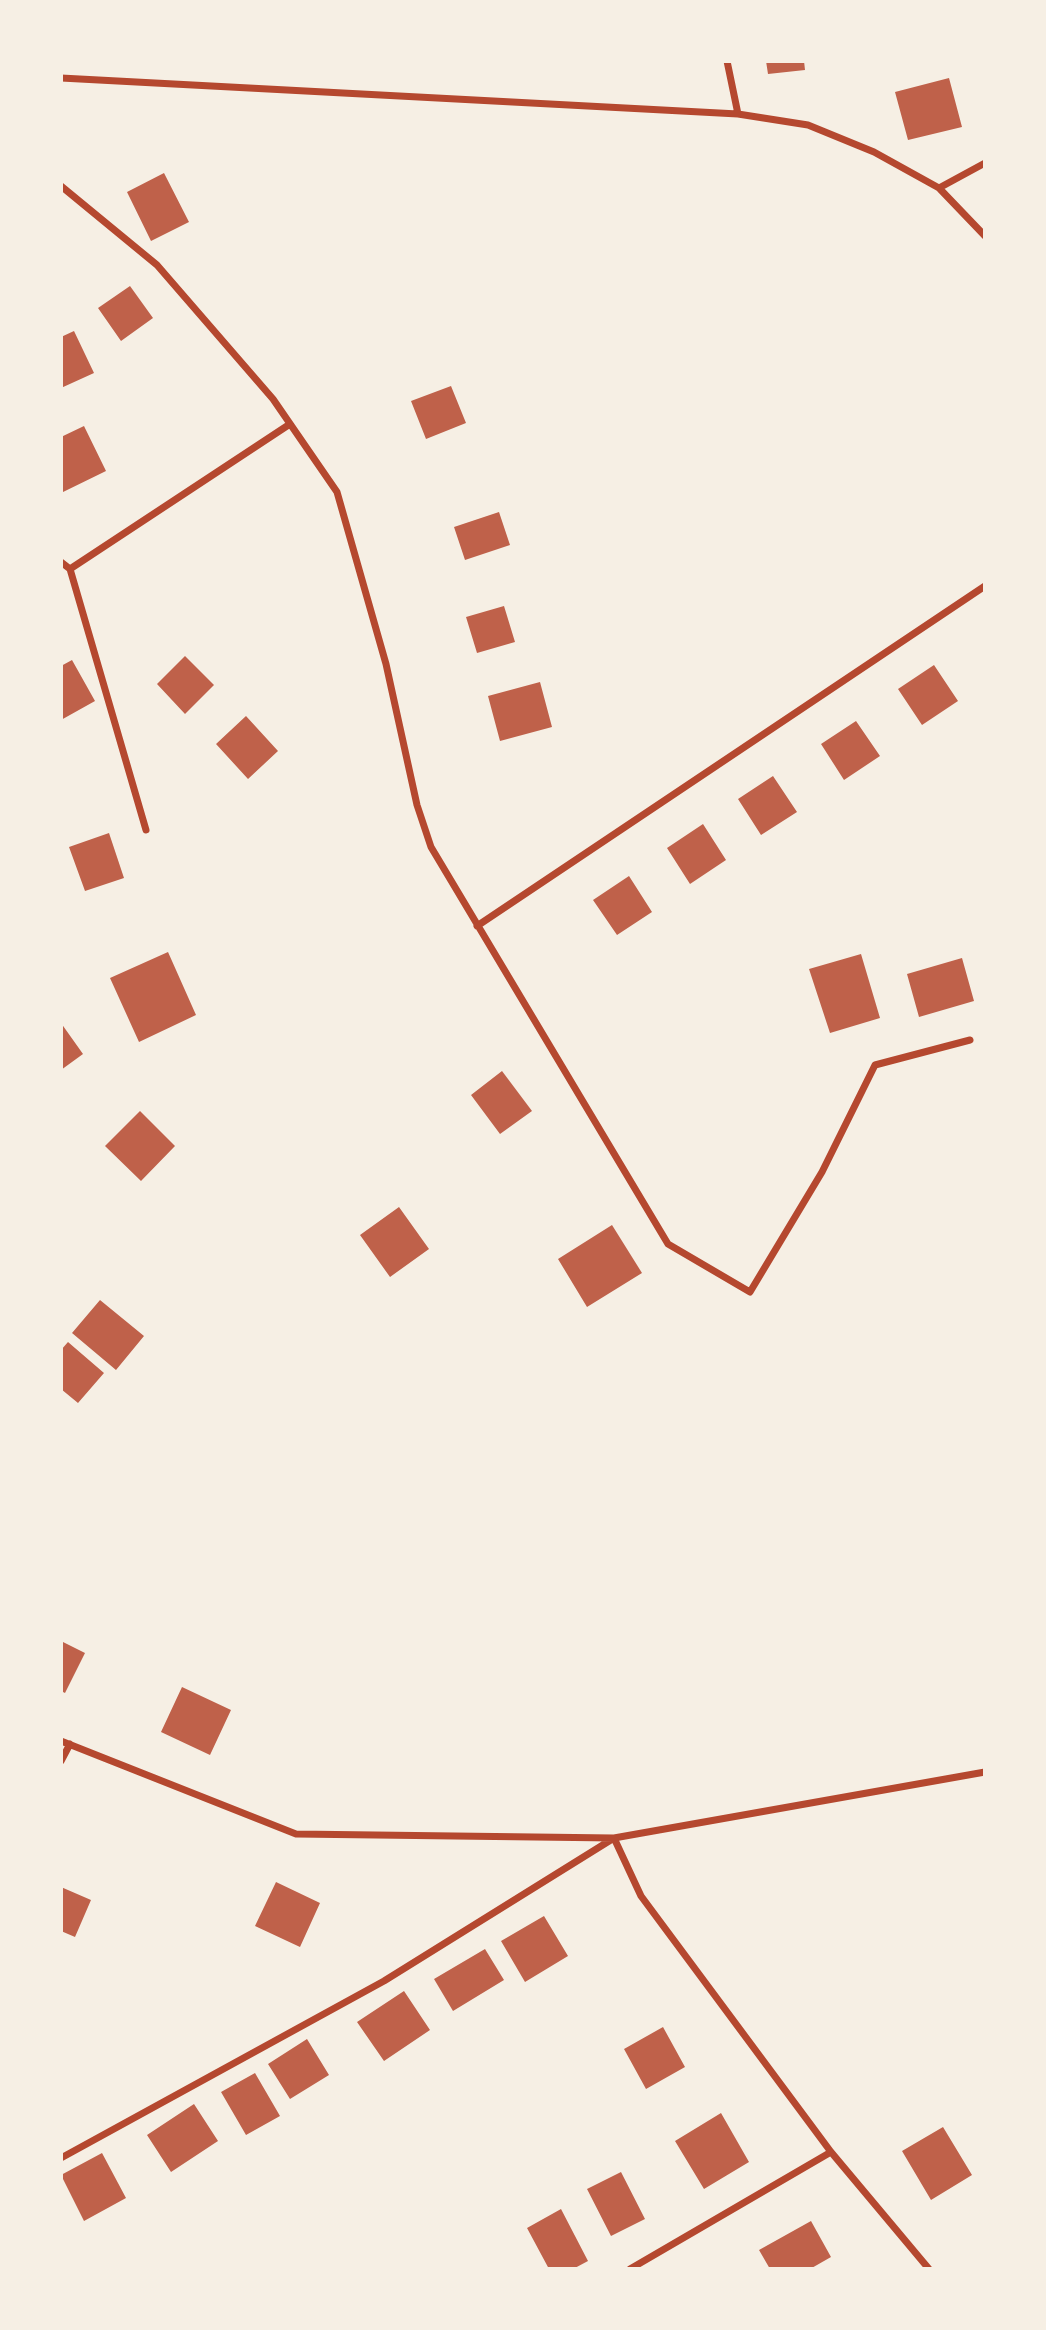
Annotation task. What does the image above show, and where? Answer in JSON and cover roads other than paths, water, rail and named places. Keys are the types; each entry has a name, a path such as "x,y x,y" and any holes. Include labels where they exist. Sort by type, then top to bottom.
{"street":[{"path":"727,61 738,114"},
{"path":"61,78 738,114 808,125 874,152 939,188 985,236"},
{"path":"939,188 985,163"},
{"path":"61,186 157,265 273,399 337,492 386,663 417,805 430,847 668,1244 750,1292 822,1172 875,1065 970,1040"},
{"path":"70,569 290,424"},
{"path":"61,562 70,569 146,830"},
{"path":"477,926 985,586"},
{"path":"61,1741 296,1834 614,1838 985,1772"},
{"path":"61,1761 70,1744"},
{"path":"614,1838 641,1896 831,2152 929,2269"},
{"path":"61,2158 384,1981 614,1838"},
{"path":"630,2269 831,2152"}]}
